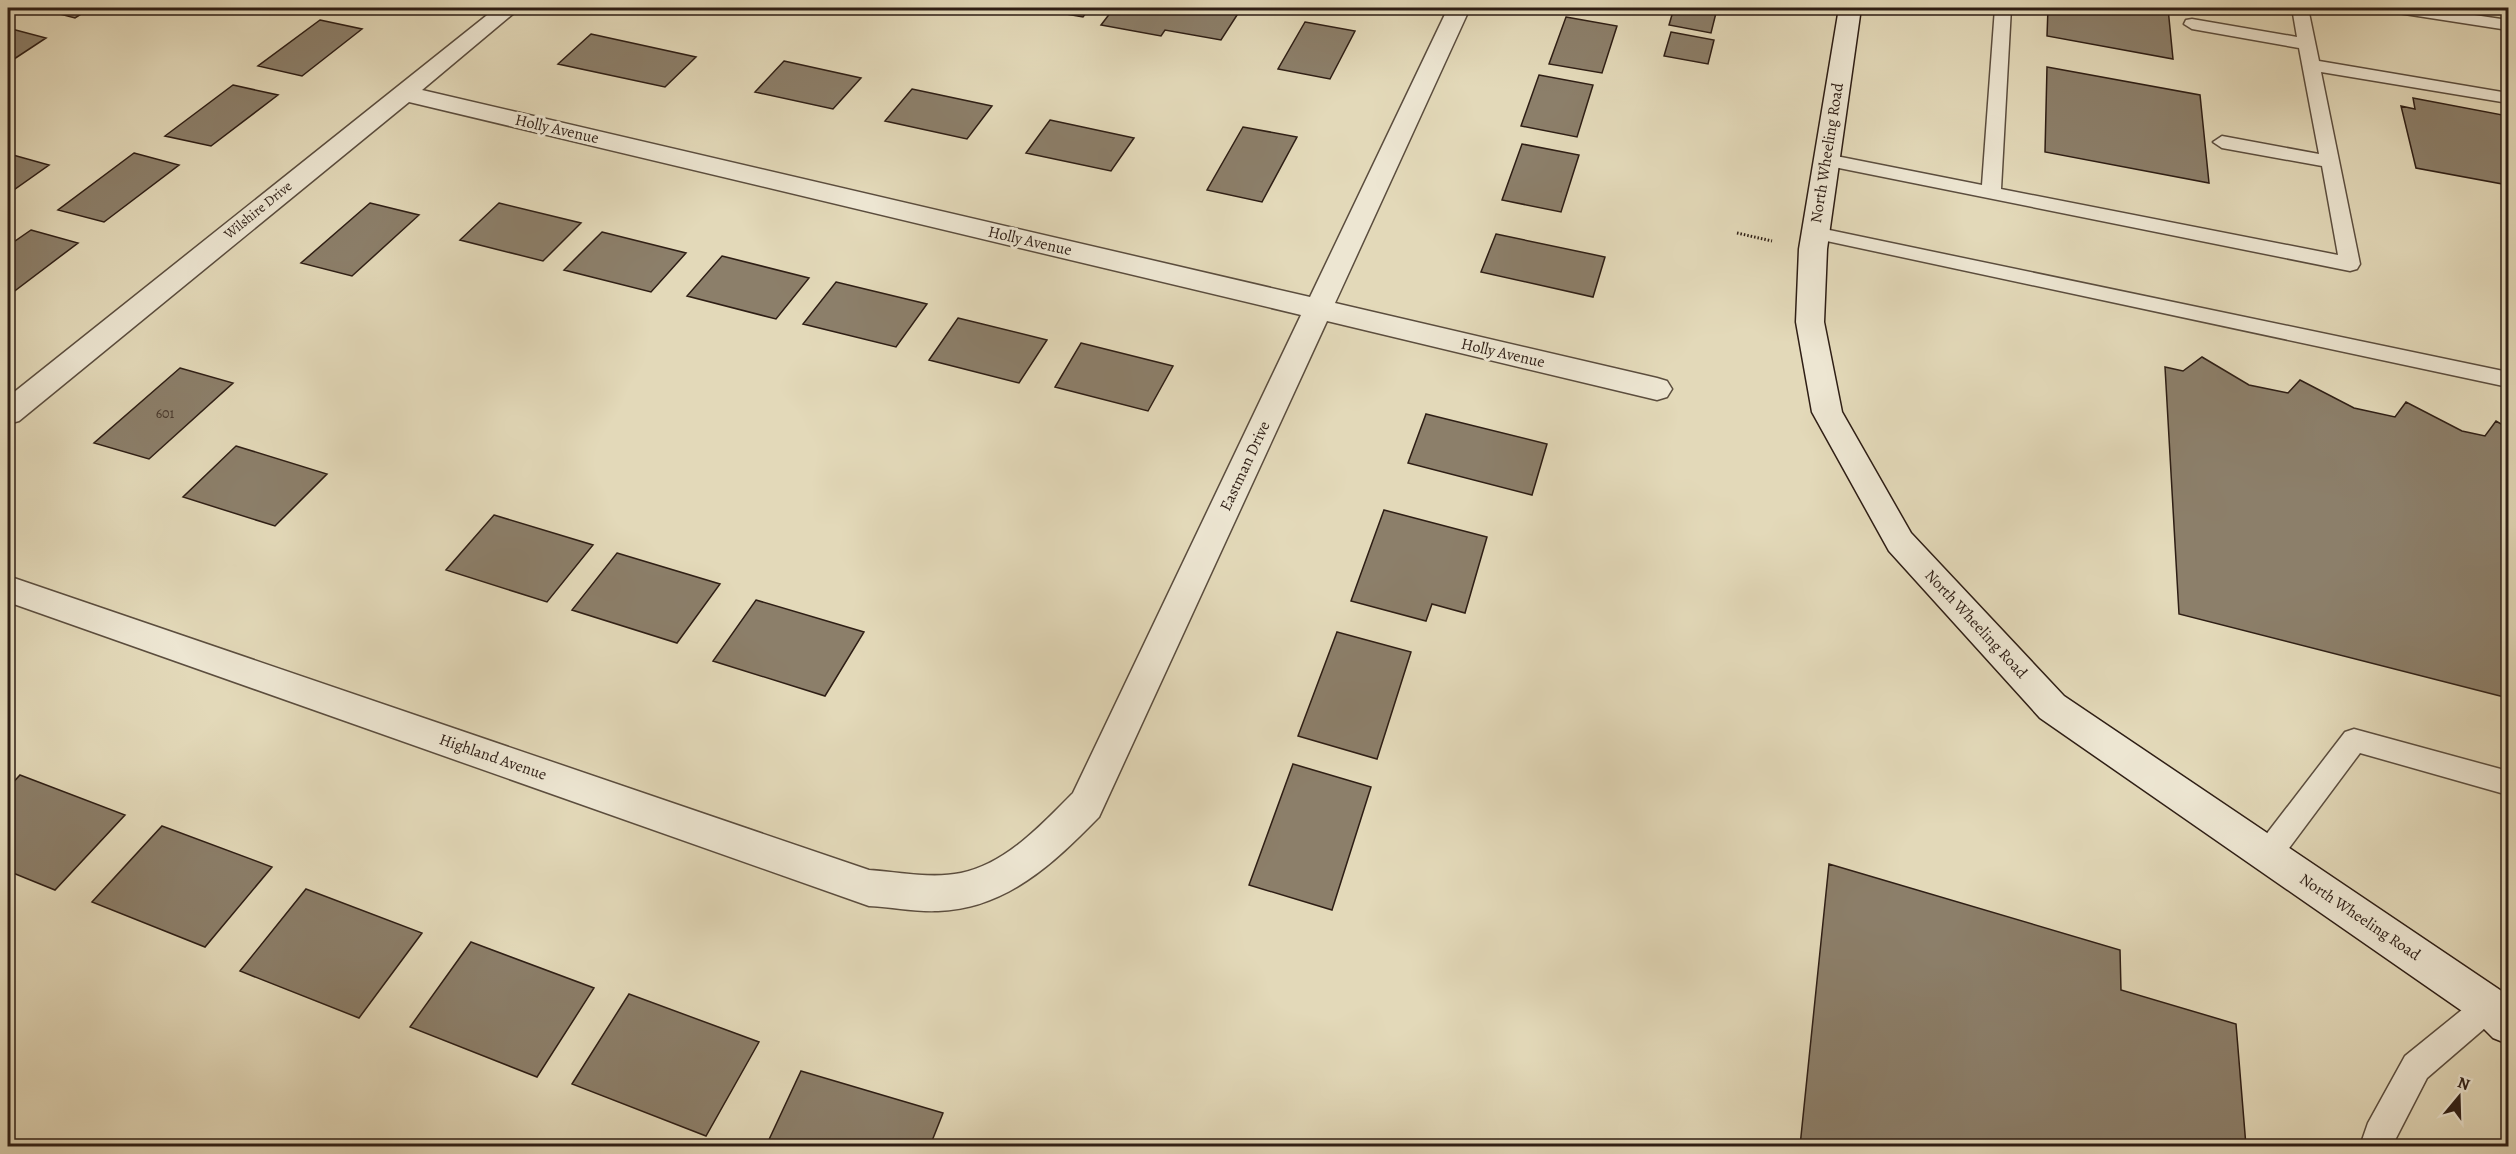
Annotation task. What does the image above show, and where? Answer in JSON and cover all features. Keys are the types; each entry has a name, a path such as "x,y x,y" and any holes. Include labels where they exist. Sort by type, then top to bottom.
{"street":[{"name":"Wilshire Drive","path":"8,413 509,8"},
{"name":"Eastman Drive","path":"984,886 1033,858 1086,805 1459,8"},
{"name":"North Wheeling Road","path":"1850,8 1815,233 1810,322 1827,412 1900,542 2052,707 2499,1015"},
{"name":"Holly Avenue","path":"403,93 1657,389"},
{"name":"Highland Avenue","path":"8,589 869,888 940,893 984,886"}],"lane":[{"path":"1991,193 2003,8"},
{"path":"1826,160 2350,264 2300,8"},
{"path":"2398,8 2435,11 2508,25"},
{"path":"2192,24 2307,45"},
{"path":"2311,65 2508,98"},
{"path":"2222,142 2330,162"},
{"path":"1815,233 2508,380"},
{"path":"2268,855 2354,740 2508,783"},
{"path":"2376,1146 2379,1134 2416,1067 2499,1015"}],"building":[{"path":"37,8 91,8 75,18"},
{"path":"352,8 389,8 381,13"},
{"path":"632,8 673,8 665,14"},
{"path":"1031,8 1090,8 1083,17"},
{"path":"1114,8 1216,8 1239,12 1221,40 1165,30 1161,36 1101,25"},
{"path":"1674,8 1717,9 1711,33 1669,25"},
{"path":"2048,8 2168,8 2173,59 2047,36"},
{"path":"1566,17 1617,26 1602,73 1549,64"},
{"path":"320,20 362,29 302,76 258,66"},
{"path":"1305,22 1355,31 1330,79 1278,69"},
{"path":"8,28 46,38 8,63"},
{"path":"1671,32 1714,40 1708,64 1664,56"},
{"path":"591,34 696,57 665,87 558,64"},
{"path":"784,61 861,78 833,109 755,92"},
{"path":"2047,67 2200,95 2209,183 2045,152"},
{"path":"1539,75 1593,85 1577,137 1521,126"},
{"path":"233,85 278,95 211,146 165,136"},
{"path":"912,89 992,106 967,139 885,121"},
{"path":"2413,98 2508,116 2508,185 2416,168 2401,106 2415,109"},
{"path":"1050,120 1134,138 1111,171 1026,153"},
{"path":"1243,127 1297,137 1262,202 1207,190"},
{"path":"1522,144 1579,155 1561,212 1502,200"},
{"path":"134,153 179,165 104,222 58,210"},
{"path":"13,155 49,165 8,194 8,159"},
{"path":"370,203 419,215 352,276 301,263"},
{"path":"499,203 581,223 543,261 460,240"},
{"path":"31,230 78,243 8,296 8,246"},
{"path":"602,232 686,253 651,292 564,270"},
{"path":"1496,234 1605,257 1593,297 1481,272"},
{"path":"722,256 809,278 776,319 687,296"},
{"path":"836,282 927,304 896,347 803,324"},
{"path":"958,318 1047,340 1019,383 929,360"},
{"path":"1081,343 1173,366 1148,411 1055,387"},
{"path":"2202,357 2249,385 2288,393 2300,380 2354,408 2395,417 2406,402 2462,431 2485,436 2496,421 2508,428 2508,698 2179,614 2165,367 2183,371"},
{"path":"180,368 233,383 149,459 94,443"},
{"path":"1426,414 1547,444 1532,495 1408,463"},
{"path":"236,446 327,474 275,526 183,497"},
{"path":"1384,510 1487,537 1465,613 1432,604 1426,621 1351,601"},
{"path":"494,515 593,545 547,602 446,570"},
{"path":"617,553 720,584 677,643 572,610"},
{"path":"756,600 864,632 825,696 713,661"},
{"path":"1337,632 1411,652 1377,759 1298,736"},
{"path":"1293,764 1371,787 1332,910 1249,885"},
{"path":"20,775 125,815 55,890 8,871 8,788"},
{"path":"162,826 272,867 205,947 92,902"},
{"path":"1829,864 2120,950 2121,990 2236,1024 2246,1146 1800,1146"},
{"path":"306,889 422,933 359,1018 240,971"},
{"path":"471,942 594,988 537,1077 410,1027"},
{"path":"629,994 759,1042 706,1136 572,1084"},
{"path":"801,1071 943,1113 930,1146 766,1146"}]}
